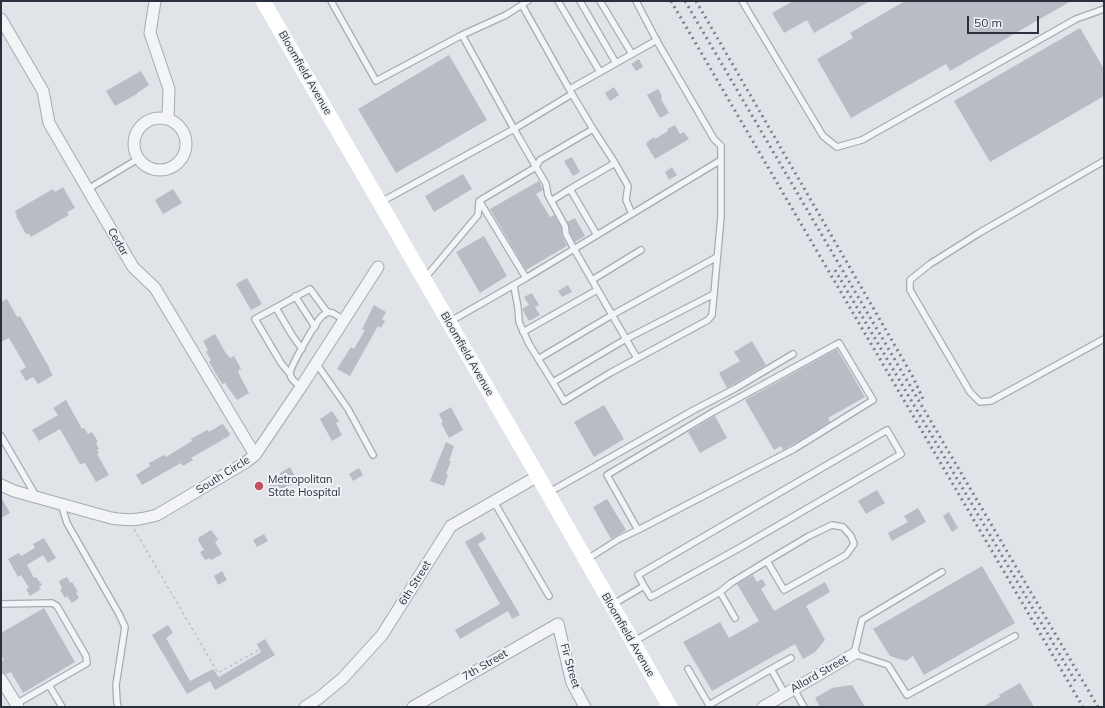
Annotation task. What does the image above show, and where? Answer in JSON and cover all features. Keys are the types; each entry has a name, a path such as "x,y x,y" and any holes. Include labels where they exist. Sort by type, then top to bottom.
{"main road":[{"name":"Bloomfield Avenue","path":"263,1 670,707"}],"street":[{"path":"155,1 150,33 169,89 168,119"},
{"name":"Cedar","path":"1,19 43,91 49,123 133,267 155,288 255,455"},
{"path":"152,119 168,119 177,123 183,130 187,148 184,156 178,164 171,169 162,171 152,170 144,166 138,159 135,152 135,136 139,128 145,123 152,119"},
{"name":"South Circle","path":"1,485 14,491 111,518 129,520 143,519 157,514 246,462 255,455 301,387 378,267"},
{"name":"6th Street","path":"305,707 320,698 343,678 382,635 451,526 538,476"},
{"name":"7th Street","path":"413,707 558,624"},
{"name":"Fir Street","path":"558,624 572,683 585,707"},
{"name":"Allard Street","path":"763,707 854,654"},
{"path":"1,679 17,706"}],"lane":[{"path":"331,1 376,81 462,35 506,15 528,1"},
{"path":"558,1 600,72"},
{"path":"580,1 616,63"},
{"path":"600,1 632,54"},
{"path":"514,286 519,322 529,344 564,402 610,373 708,320 712,315 721,217 721,146 714,139 636,1"},
{"path":"742,1 823,136 837,147 862,140 1076,19 1104,9"},
{"path":"522,4 593,129 628,186 626,200 632,214"},
{"path":"462,35 514,130 546,184 548,195 565,226 566,234 574,249 637,358"},
{"path":"380,203 514,130 600,72 657,40"},
{"path":"479,201 536,167 540,160 593,129"},
{"path":"88,189 138,159"},
{"path":"448,322 514,286 721,160"},
{"path":"1104,161 979,233 930,264 910,280 910,290 970,392 980,402 992,401 1104,339"},
{"path":"551,201 615,163"},
{"path":"570,190 597,235"},
{"path":"479,201 526,278"},
{"path":"424,279 478,215 479,201"},
{"path":"592,280 642,250"},
{"path":"538,359 612,315 717,257"},
{"path":"301,387 293,380 281,363 255,320 295,296 310,289 327,312 333,313 344,320"},
{"path":"524,332 597,290"},
{"path":"553,382 626,339 714,294"},
{"path":"295,296 315,327"},
{"path":"276,308 302,349"},
{"path":"290,374 292,366 315,327 322,316 327,312"},
{"path":"586,560 638,530 794,449 873,400 839,343 713,412 607,475 638,530"},
{"path":"548,493 692,411 736,388 793,354"},
{"path":"316,363 348,409 373,455"},
{"path":"887,430 901,454 651,597 644,586 638,576 887,430"},
{"path":"1,436 36,497"},
{"path":"494,502 549,596"},
{"path":"61,504 67,523 125,627 116,685 118,707"},
{"path":"633,642 720,592 731,583 809,536 832,525 843,527 851,536 854,544 846,555 784,590 768,561"},
{"path":"942,572 862,620 854,654 888,665 907,695 1015,636"},
{"path":"612,605 644,586"},
{"path":"720,592 735,618"},
{"path":"1,604 52,603 57,606 86,656 87,663 17,706"},
{"path":"688,669 709,705 790,658"},
{"path":"771,669 789,692 804,707"},
{"path":"49,685 62,707"}],"path":[{"path":"129,520 218,674 259,650"}],"building":[{"path":"793,1 870,1 814,33 807,20 784,33 772,13"},
{"path":"905,1 1071,1 950,71 946,64 851,118 817,59 853,38 850,33"},
{"path":"1080,28 1104,69 1104,96 990,162 954,101"},
{"path":"449,55 487,120 396,173 358,109"},
{"path":"639,59 643,67 636,71 631,64"},
{"path":"141,71 149,85 137,94 115,106 106,91"},
{"path":"614,87 619,95 610,101 605,93"},
{"path":"658,89 662,96 661,99 669,113 660,118 647,95"},
{"path":"675,125 680,134 684,132 689,139 655,159 646,144 647,142 654,137 655,139 668,131 667,129"},
{"path":"572,157 580,172 573,176 564,161"},
{"path":"672,167 677,175 669,180 665,172"},
{"path":"463,174 472,189 434,212 425,196"},
{"path":"539,181 543,190 536,194 550,217 554,215 561,227 562,236 567,246 526,270 490,209"},
{"path":"63,187 75,208 67,212 69,215 31,237 29,234 26,234 16,216 15,211 53,189 55,192"},
{"path":"173,189 182,203 163,214 155,200"},
{"path":"575,218 585,236 575,242 570,233 567,222"},
{"path":"484,236 507,276 480,293 456,252"},
{"path":"247,278 262,304 251,310 236,284"},
{"path":"568,285 572,292 562,297 558,291"},
{"path":"532,293 539,305 535,307 540,315 529,321 522,309 529,305 524,297"},
{"path":"7,299 17,317 20,316 53,375 38,384 33,377 26,381 20,371 26,367 9,338 1,342 1,302"},
{"path":"374,305 386,312 382,319 385,321 381,328 378,326 350,376 337,369 351,347 354,349 365,330 362,329"},
{"path":"215,334 230,358 234,356 241,369 238,371 239,374 249,393 237,400 225,383 222,384 209,362 211,360 206,352 208,350 203,341"},
{"path":"752,341 766,365 727,388 719,373 740,361 734,352"},
{"path":"837,349 865,397 828,418 830,422 799,441 783,450 781,446 774,450 745,400"},
{"path":"66,400 82,429 84,428 88,434 92,432 98,442 96,443 99,453 97,454 109,475 96,482 85,463 80,464 60,429 39,441 32,430 58,415 53,408"},
{"path":"604,405 624,439 594,457 574,422"},
{"path":"451,407 463,430 449,438 441,423 443,422 439,414"},
{"path":"332,411 339,421 336,423 342,435 332,441 320,419"},
{"path":"715,416 727,438 700,453 688,432"},
{"path":"222,424 230,434 229,436 191,458 193,460 183,466 181,463 142,485 136,475 150,466 149,463 164,455 166,457 192,441 191,439 207,430 209,432"},
{"path":"446,442 454,446 449,461 451,461 446,474 448,475 444,486 430,481"},
{"path":"290,467 298,481 275,494 269,484 281,476 280,473"},
{"path":"359,468 363,475 353,481 349,474"},
{"path":"877,490 885,503 866,514 858,501"},
{"path":"1,497 10,513 1,518"},
{"path":"607,499 626,530 611,539 593,507"},
{"path":"918,508 926,522 892,541 888,533 908,522 904,516"},
{"path":"949,512 958,528 952,532 943,516"},
{"path":"211,530 218,540 215,542 222,554 211,560 210,558 205,560 200,552 204,550 198,538"},
{"path":"482,532 486,539 478,544 520,615 512,619 508,611 460,639 455,630 500,604 465,542"},
{"path":"264,534 268,541 257,547 253,540"},
{"path":"44,538 56,558 48,563 43,555 27,565 34,578 36,577 42,585 39,587 41,589 30,596 26,589 29,588 21,575 18,577 8,559 19,553 21,556 35,548 33,544"},
{"path":"982,566 1015,623 924,675 913,656 906,661 890,656 873,629"},
{"path":"222,571 227,580 218,585 214,576"},
{"path":"753,575 757,582 762,579 766,585 761,589 774,611 825,582 830,592 806,606 825,640 815,652 803,659 795,644 712,691 683,642 720,622 729,638 759,621 737,584"},
{"path":"67,577 78,592 76,593 79,598 72,603 67,596 65,598 60,590 62,588 59,581"},
{"path":"44,608 75,662 23,693 11,672 6,674 1,672 1,661 4,660 1,655 1,633"},
{"path":"168,625 173,633 166,638 190,681 213,669 219,677 261,652 257,644 265,639 275,655 215,690 210,681 187,694 152,635"},
{"path":"1020,683 1034,707 982,707 1000,697 999,695"},
{"path":"852,685 865,707 820,707 815,698 832,688"}],"railway":[{"path":"671,1 1083,707"},
{"path":"685,1 1098,707"},
{"path":"696,1 913,377 923,399"},
{"path":"835,270 1077,684"}],"place":[{"name":"Metropolitan State Hospital","path":"259,486"}]}
